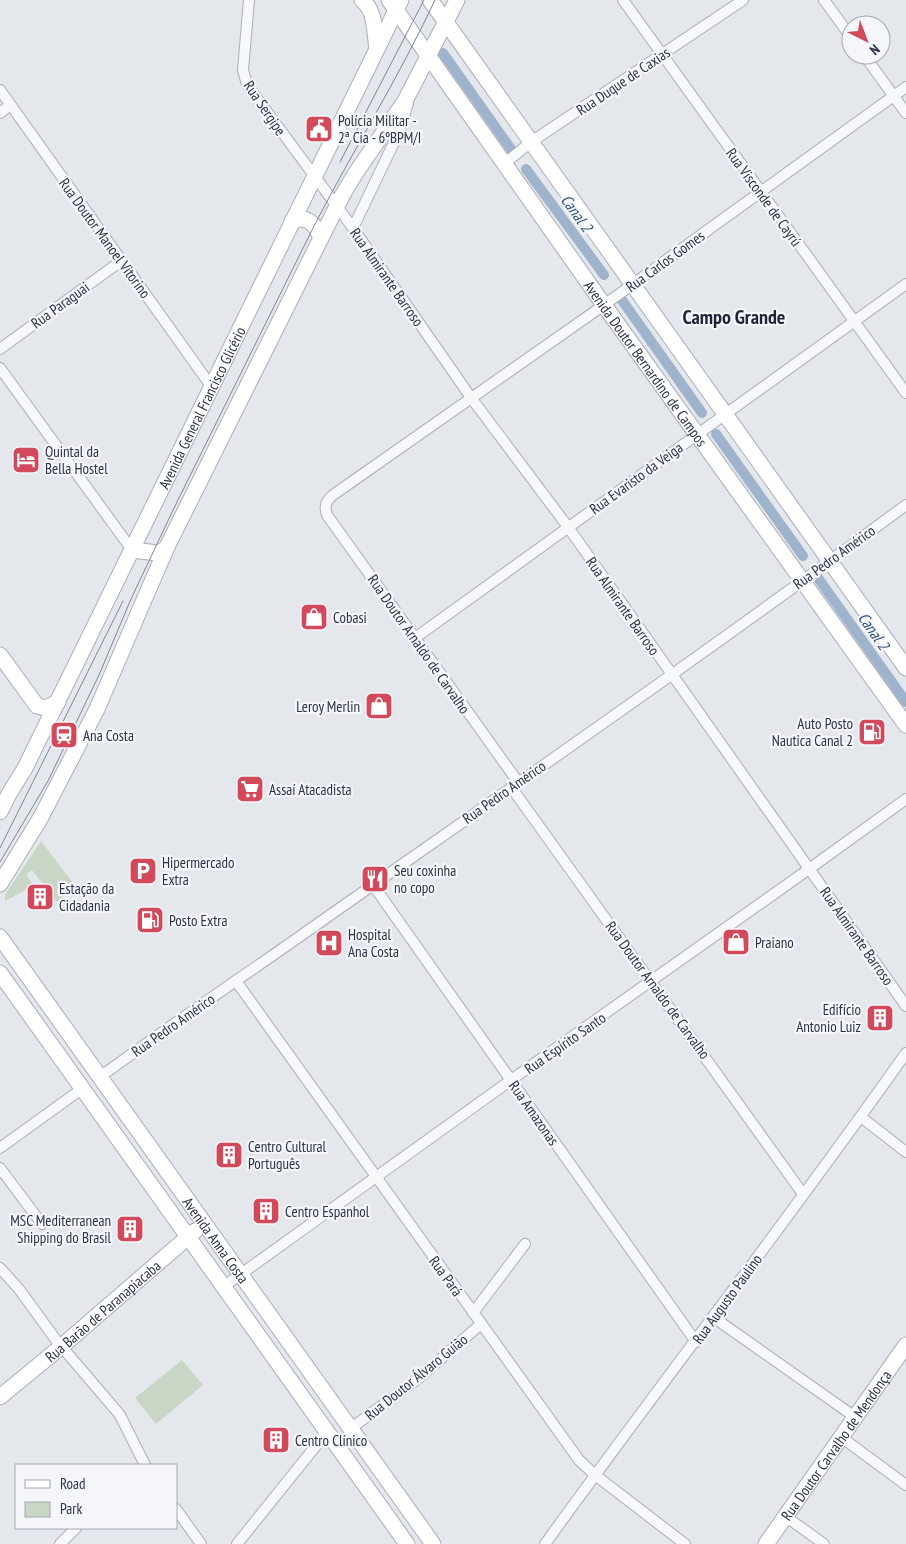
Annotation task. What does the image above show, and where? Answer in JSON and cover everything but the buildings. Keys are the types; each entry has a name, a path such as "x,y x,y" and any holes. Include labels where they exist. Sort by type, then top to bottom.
{"main road":[{"path":"362,0 371,11 376,48"},
{"path":"430,0 906,668"},
{"name":"Avenida General Francisco Glicério","path":"0,884 41,818 93,718 166,549 354,174 398,113 456,0"},
{"name":"Avenida General Francisco Glicério","path":"0,812 5,794 25,768 58,702 314,177 376,48 395,3"},
{"name":"Avenida Doutor Bernardino de Campos","path":"395,3 428,55 604,305 906,725"},
{"path":"292,221 302,218 310,221 317,228 321,238"},
{"path":"132,550 158,553 166,549"},
{"path":"0,655 37,706 46,708 58,702"},
{"name":"Avenida Anna Costa","path":"0,937 433,1544"},
{"name":"Avenida Anna Costa","path":"0,974 327,1432 400,1541"},
{"path":"57,1053 64,1057 84,1081 92,1081 100,1077"},
{"name":"Rua Barão de Paranapiacaba","path":"0,1397 204,1224"},
{"name":"Rua Doutor Carvalho de Mendonça","path":"766,1544 855,1417 901,1361 906,1345"}],"street":[{"name":"Rua Sergipe","path":"249,0 243,65 245,80 337,207"},
{"name":"Rua Visconde de Cayrú","path":"623,0 906,393"},
{"name":"Rua Duque de Caxias","path":"505,163 531,142 743,0"},
{"path":"824,0 841,23"},
{"path":"871,65 906,113"},
{"path":"353,228 400,130 413,87"},
{"name":"Rua Carlos Gomes","path":"325,504 333,495 472,399 906,87"},
{"name":"Rua Doutor Manoel Vitorino","path":"0,90 212,386"},
{"path":"0,113 10,105"},
{"name":"Rua Almirante Barroso","path":"337,207 472,399 568,527 906,1006"},
{"name":"Rua Paraguai","path":"0,349 121,261"},
{"name":"Rua Evaristo da Veiga","path":"415,638 906,284"},
{"path":"0,368 132,550"},
{"name":"Rua Doutor Arnaldo de Carvalho","path":"325,504 327,515 415,638 514,785 804,1194"},
{"name":"Rua Pedro Américo","path":"100,1077 672,675 906,505"},
{"name":"Rua Espírito Santo","path":"223,1287 906,799"},
{"name":"Rua Amazonas","path":"373,885 696,1342"},
{"name":"Rua Pará","path":"236,982 579,1460 595,1475 685,1544"},
{"name":"Rua Augusto Paulino","path":"545,1544 696,1342 906,1053"},
{"path":"0,1148 82,1088"},
{"path":"861,1117 905,1149"},
{"path":"0,1168 42,1224"},
{"name":"Rua Doutor Álvaro Guião","path":"473,1314 526,1244"},
{"path":"0,1268 120,1415 142,1464"},
{"path":"713,1317 855,1417"},
{"name":"Rua Doutor Álvaro Guião","path":"350,1429 419,1378 481,1324"},
{"path":"237,1544 327,1432"},
{"path":"841,1437 906,1484"},
{"path":"178,1512 201,1544"},
{"path":"785,1516 824,1544"},
{"path":"60,1544 75,1529"}],"green space":[{"path":"41,841 79,891 74,888 57,902 32,870 26,875 33,884 5,901 5,895"},
{"path":"182,1360 203,1385 156,1424 135,1398"}],"waterway":[{"name":"Canal 2","path":"443,53 511,149"},
{"name":"Canal 2","path":"526,169 604,275"},
{"name":"Canal 2","path":"619,296 702,413"},
{"name":"Canal 2","path":"716,434 803,556"},
{"name":"Canal 2","path":"818,578 906,702"}],"tram line":[{"path":"340,162 424,0"},
{"path":"0,862 48,781 99,675 131,599 174,508 315,224 407,57 435,0"},
{"path":"0,848 123,601"}],"place":[{"name":"Polícia Militar - 2ª Cia - 6ºBPM/I","path":"319,129"},
{"name":"Quintal da Bella Hostel","path":"26,460"},
{"name":"Cobasi","path":"314,617"},
{"name":"Leroy Merlin","path":"379,706"},
{"name":"Auto Posto Nautica Canal 2","path":"872,732"},
{"name":"Ana Costa","path":"64,735"},
{"name":"Assaí Atacadista","path":"250,789"},
{"name":"Hipermercado Extra","path":"143,871"},
{"name":"Seu coxinha no copo","path":"375,879"},
{"name":"Estação da Cidadania","path":"40,897"},
{"name":"Posto Extra","path":"150,920"},
{"name":"Praiano","path":"736,942"},
{"name":"Hospital Ana Costa","path":"329,943"},
{"name":"Edifício Antonio Luiz","path":"880,1018"},
{"name":"Centro Cultural Português","path":"229,1155"},
{"name":"Centro Espanhol","path":"266,1211"},
{"name":"MSC Mediterranean Shipping do Brasil","path":"130,1229"},
{"name":"Centro Clínico","path":"276,1440"}],"district":[{"name":"Campo Grande","path":"734,317"}]}
